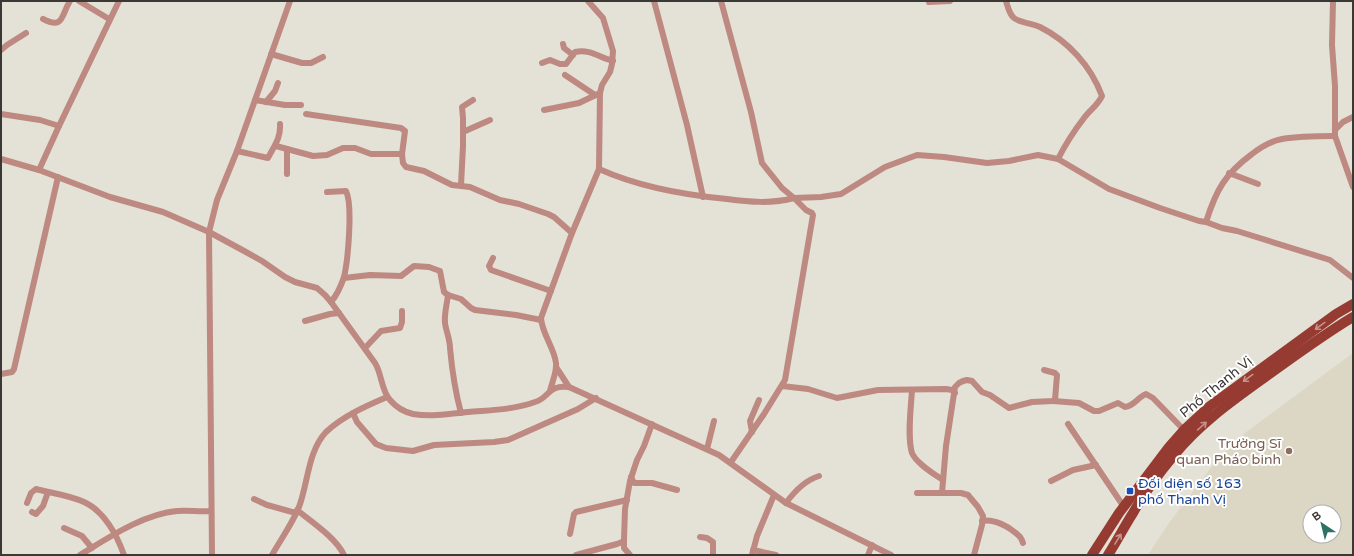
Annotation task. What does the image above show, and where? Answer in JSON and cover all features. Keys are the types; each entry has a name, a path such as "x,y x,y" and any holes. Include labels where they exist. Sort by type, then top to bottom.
{"main road":[{"name":"Phố Thanh Vị","path":"1092,555 1124,507 1168,447 1184,430 1210,406 1336,314 1353,304"},
{"name":"Phố Thanh Vị","path":"1108,555 1119,539 1133,513 1160,473 1192,435 1227,405 1306,347 1353,317"}],"street":[{"path":"43,19 52,24 57,24 62,18 70,1"},
{"path":"80,1 109,20"},
{"path":"39,170 119,1"},
{"path":"212,555 209,232 217,200 237,151 290,1"},
{"path":"550,390 556,367 541,320 572,233 599,169 598,94 610,72 613,61 612,44 606,31 605,22 588,1"},
{"path":"654,1 687,125 703,197"},
{"path":"721,1 751,112 762,163 782,188 813,215 785,380 731,462"},
{"path":"929,2 950,1"},
{"path":"1006,1 1012,17 1016,20 1039,26 1057,38 1081,58 1097,82 1102,96 1098,103 1084,118 1058,159"},
{"path":"1333,1 1332,45 1335,86 1335,133 1353,187"},
{"path":"1,50 26,33"},
{"path":"563,44 564,48 573,55"},
{"path":"542,63 550,60 560,64 566,64 575,52 589,52 613,61"},
{"path":"271,54 302,63 311,63 323,57"},
{"path":"566,75 598,94"},
{"path":"266,102 275,91 278,83"},
{"path":"544,110 579,103 598,94"},
{"path":"255,100 286,105 301,105"},
{"path":"461,185 463,132 462,107 473,100"},
{"path":"1,114 40,120 59,126"},
{"path":"306,114 401,128 405,131 402,154 403,163 406,167 424,171 452,185 470,187 500,200 519,204 548,214 554,217 572,233"},
{"path":"1206,222 1212,202 1221,185 1229,173 1240,163 1269,143 1282,139 1335,133 1343,122 1353,117"},
{"path":"463,132 490,120"},
{"path":"237,151 268,158 276,146 280,134 280,124"},
{"path":"276,146 313,156 327,155 343,148 355,148 371,154 402,154"},
{"path":"287,149 287,174"},
{"path":"599,169 648,186 703,197 763,202 841,194 885,167 917,155 987,163 1009,161 1038,155 1058,159 1109,188 1160,208 1330,260 1353,278"},
{"path":"1,159 39,170 110,197 163,212 209,232 262,261 295,282 317,288 326,295 378,368 387,397 405,412 428,416 510,408 535,402 542,398 550,390 558,386 569,387 596,398 731,462 786,503 891,555"},
{"path":"1229,173 1258,184"},
{"path":"1,374 12,372 14,369 58,177"},
{"path":"327,192 346,191 350,216 344,278 331,302"},
{"path":"493,258 489,266 491,270 551,291"},
{"path":"344,278 401,276 414,266 423,266 440,271 442,290 448,295 461,299 475,310 541,320"},
{"path":"448,295 445,324 450,347 454,385 460,413"},
{"path":"365,348 381,331 400,328 402,322 402,311"},
{"path":"305,322 330,314 339,313"},
{"path":"556,367 569,387"},
{"path":"1044,370 1057,375 1055,400 1053,402"},
{"path":"942,493 955,387 959,383 967,380 972,381 982,392 990,395 1010,408 1032,402 1079,402 1094,411 1099,411 1118,403 1125,407 1130,406 1141,396 1146,394 1153,398 1184,430"},
{"path":"782,386 808,389 837,398 878,390 946,389 952,390 955,393"},
{"path":"912,390 910,440 913,454 925,467 943,480"},
{"path":"272,555 296,512 317,446 326,433 353,413 387,397"},
{"path":"353,413 360,426 376,444 386,448 413,451 434,445 508,440 564,416 596,398"},
{"path":"752,432 750,421 759,400"},
{"path":"707,450 714,421"},
{"path":"630,555 624,548 627,500 637,460 652,424"},
{"path":"1068,424 1124,507"},
{"path":"1051,481 1073,470 1096,465"},
{"path":"786,503 798,489 814,477 819,476"},
{"path":"632,477 634,483 652,483 677,490"},
{"path":"27,503 31,493 36,489 73,498 88,504 98,512 114,534 124,555"},
{"path":"32,512 36,514 40,511 48,492"},
{"path":"917,493 968,495 983,516 974,555"},
{"path":"774,494 757,536 753,552 776,555"},
{"path":"254,499 267,505 296,512 330,537 344,555"},
{"path":"570,534 574,514 576,512 627,500"},
{"path":"80,555 114,534 160,514 178,511 211,511"},
{"path":"982,521 988,520 1012,530 1020,536 1023,543"},
{"path":"64,528 82,536 92,548"},
{"path":"700,537 707,538 713,542 713,555"},
{"path":"576,555 617,544 624,540"},
{"path":"868,555 872,545"}],"shaded area":[{"name":"Trường Sĩ quan Pháo binh","path":"1353,353 1353,555 1148,555 1169,523 1216,461 1235,442"}],"place":[{"name":"Trường Sĩ quan Pháo binh","path":"1289,451"},
{"name":"Đối diện số 163 phố Thanh Vị","path":"1130,491"}]}
